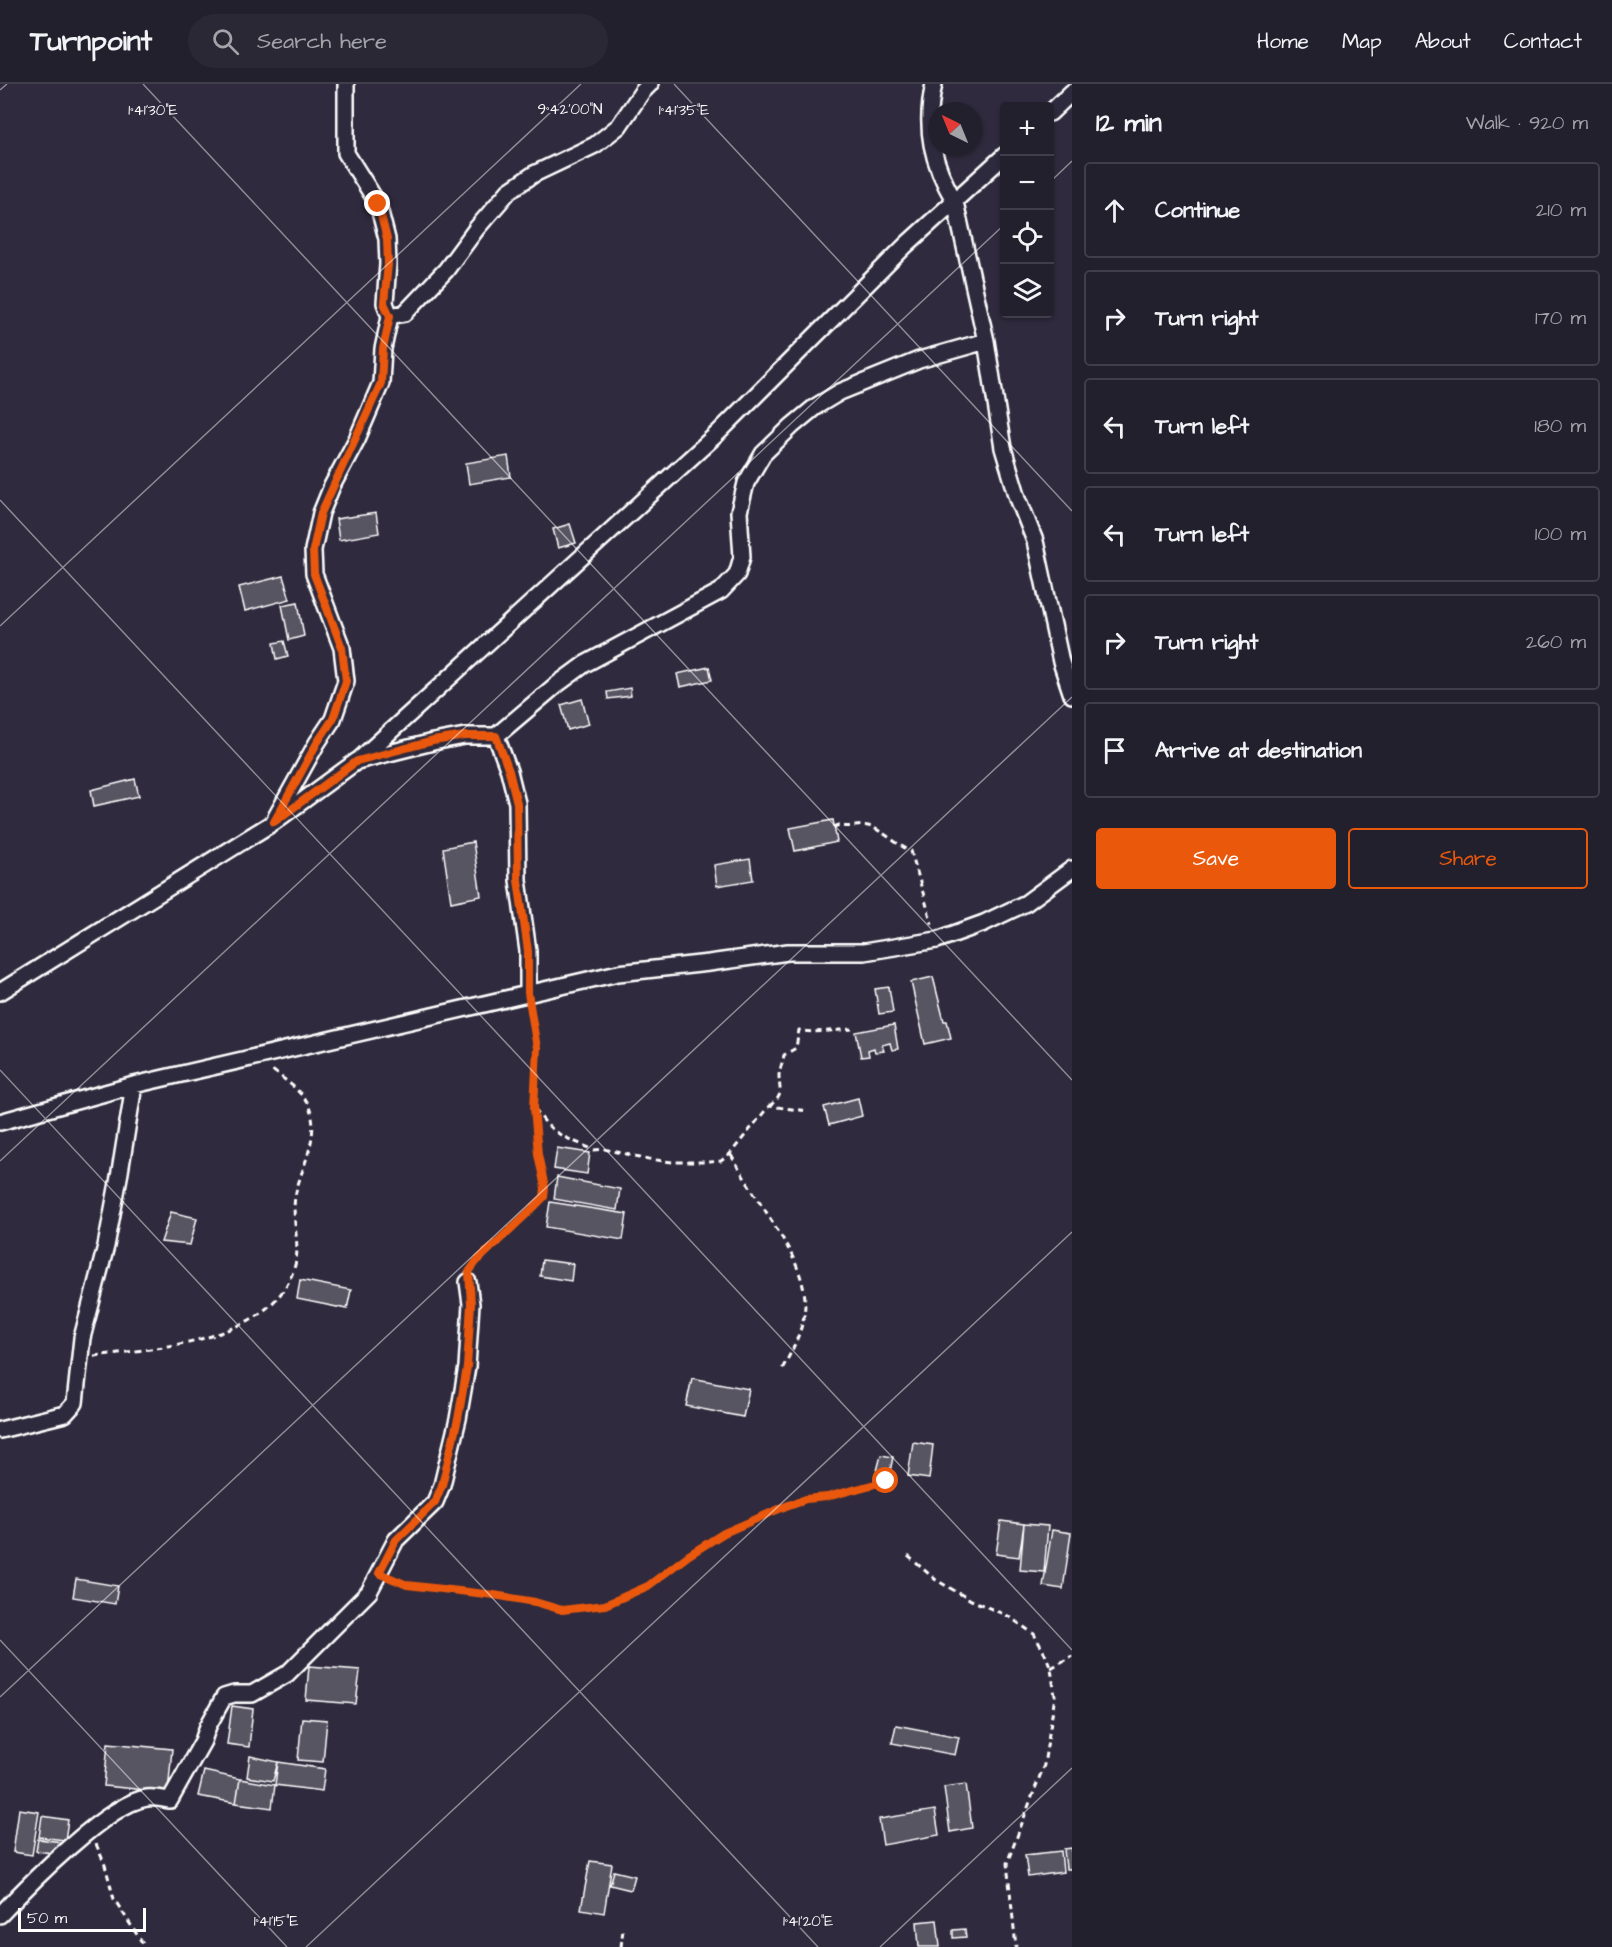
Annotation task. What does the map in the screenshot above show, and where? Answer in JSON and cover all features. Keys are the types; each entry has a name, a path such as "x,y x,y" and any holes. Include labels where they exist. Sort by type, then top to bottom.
{"street":[{"path":"274,822 317,743 333,719 346,681 342,648 314,574 313,550 321,513 381,383 383,349 390,316 384,303 388,264 387,239 378,204 346,153 346,84"},
{"path":"390,316 405,313 438,279 509,191 534,174 595,145 619,126 650,84"},
{"path":"934,84 928,125 932,149 944,183 955,202 986,341 1003,448 1018,498 1035,541 1061,662 1072,695"},
{"path":"1054,109 1072,92"},
{"path":"0,992 274,822 357,761 718,434 906,245 1004,156"},
{"path":"357,761 433,741 465,736 496,736 585,664 721,591 737,574 742,557 739,512 746,483 763,454 815,407 840,392 919,360 986,341"},
{"path":"496,736 509,771 517,803 518,880 528,951 528,993"},
{"path":"0,1122 134,1085 259,1058 618,973 788,952 864,952 937,940 984,923 1026,903 1072,869"},
{"path":"0,1430 65,1414 75,1403 82,1338 106,1246 134,1085"},
{"path":"0,1915 51,1864 127,1805 147,1798 170,1800 203,1741 208,1726 224,1697 234,1694 252,1694 287,1674 369,1592 396,1540 435,1502 442,1485 458,1419 467,1367 471,1304 468,1282"}],"path":[{"path":"834,827 839,825 847,828 868,826 912,851 937,940"},
{"path":"468,1282 469,1272 476,1262 544,1197 545,1188 538,1154 534,1108 537,1048 528,993"},
{"path":"534,1108 547,1125 562,1136 594,1150 604,1149 672,1162 720,1161 730,1154 770,1106 779,1099 781,1094 779,1075 784,1055 796,1048 800,1030 810,1032 852,1029"},
{"path":"81,1358 152,1350 220,1333 250,1320 265,1310 290,1279 296,1262 295,1193 310,1144 314,1119 305,1099 259,1058"},
{"path":"770,1106 807,1111"},
{"path":"730,1154 786,1243 802,1277 805,1300 802,1324 795,1347 782,1369"},
{"path":"379,1573 407,1585 535,1602 562,1610 605,1605 648,1586 689,1555 724,1533 806,1499 827,1497 886,1481"},
{"path":"908,1556 936,1580 970,1600 1008,1616 1034,1634 1051,1668 1054,1696 1044,1765 1008,1863 1016,1947"},
{"path":"1051,1668 1072,1656"},
{"path":"91,1831 105,1865 114,1899 145,1947"},
{"path":"621,1947 623,1929"}],"building":[{"path":"508,456 511,477 469,484 466,463"},
{"path":"376,513 379,533 339,540 336,519"},
{"path":"570,524 576,543 558,548 553,529"},
{"path":"283,576 290,599 245,611 239,587"},
{"path":"298,602 304,636 289,640 282,605"},
{"path":"284,641 288,656 277,659 274,643"},
{"path":"709,667 712,680 680,687 677,674"},
{"path":"630,688 631,696 608,699 607,692"},
{"path":"582,699 589,724 568,730 561,705"},
{"path":"135,779 139,796 94,806 91,790"},
{"path":"833,820 837,842 795,851 790,828"},
{"path":"473,842 481,896 451,902 443,848"},
{"path":"750,859 753,880 717,886 714,865"},
{"path":"933,977 944,1021 947,1021 951,1038 925,1044 911,982"},
{"path":"889,987 893,1012 879,1014 875,989"},
{"path":"894,1025 898,1049 892,1050 890,1043 882,1045 884,1051 875,1052 874,1048 868,1050 869,1056 861,1057 856,1032"},
{"path":"858,1098 862,1116 829,1125 824,1107"},
{"path":"557,1148 590,1153 587,1174 554,1169"},
{"path":"557,1177 620,1189 617,1210 554,1199"},
{"path":"550,1202 627,1214 623,1240 546,1227"},
{"path":"171,1212 197,1218 190,1245 161,1242"},
{"path":"542,1260 573,1264 571,1281 540,1276"},
{"path":"300,1280 351,1290 347,1309 297,1299"},
{"path":"692,1378 749,1389 743,1417 686,1406"},
{"path":"913,1442 933,1445 929,1479 908,1476"},
{"path":"881,1455 893,1457 889,1477 876,1475"},
{"path":"1001,1521 1024,1524 1019,1557 996,1554"},
{"path":"1024,1524 1048,1526 1044,1572 1020,1570"},
{"path":"1052,1530 1071,1533 1063,1589 1043,1586"},
{"path":"76,1579 118,1586 115,1604 73,1597"},
{"path":"309,1666 360,1670 356,1704 306,1700"},
{"path":"232,1706 253,1709 249,1747 227,1744"},
{"path":"302,1718 327,1720 323,1762 298,1760"},
{"path":"896,1725 959,1737 955,1755 892,1743"},
{"path":"108,1743 172,1749 168,1792 104,1786"},
{"path":"250,1756 278,1762 273,1781 247,1777"},
{"path":"278,1762 325,1769 322,1791 275,1785"},
{"path":"204,1771 240,1779 236,1803 198,1796"},
{"path":"240,1779 275,1785 272,1808 236,1803"},
{"path":"966,1784 972,1828 950,1832 944,1787"},
{"path":"19,1809 39,1812 32,1855 13,1852"},
{"path":"935,1810 939,1835 883,1845 879,1819"},
{"path":"42,1816 68,1820 65,1840 39,1837"},
{"path":"38,1839 62,1842 61,1854 36,1851"},
{"path":"1072,1848 1072,1869 1066,1869 1064,1849"},
{"path":"1061,1851 1063,1872 1028,1877 1025,1855"},
{"path":"590,1861 612,1864 604,1913 581,1909"},
{"path":"614,1871 635,1876 631,1890 610,1885"},
{"path":"937,1920 940,1947 919,1947 917,1922"},
{"path":"965,1929 966,1937 953,1938 953,1930"}],"route":[{"path":"378,204 387,239 388,264 384,303 390,316 383,349 381,383 321,513 313,550 314,574 342,648 346,681 333,719 317,743 274,822 357,761 433,741 465,736 496,736 509,771 517,803 518,880 528,951 528,993 537,1048 534,1108 538,1154 545,1188 544,1197 476,1262 469,1272 471,1304 467,1367 458,1419 442,1485 435,1502 396,1540 379,1573 407,1585 494,1595 535,1602 562,1610 605,1605 648,1586 689,1555 724,1533 806,1499 827,1497 886,1481"}]}
